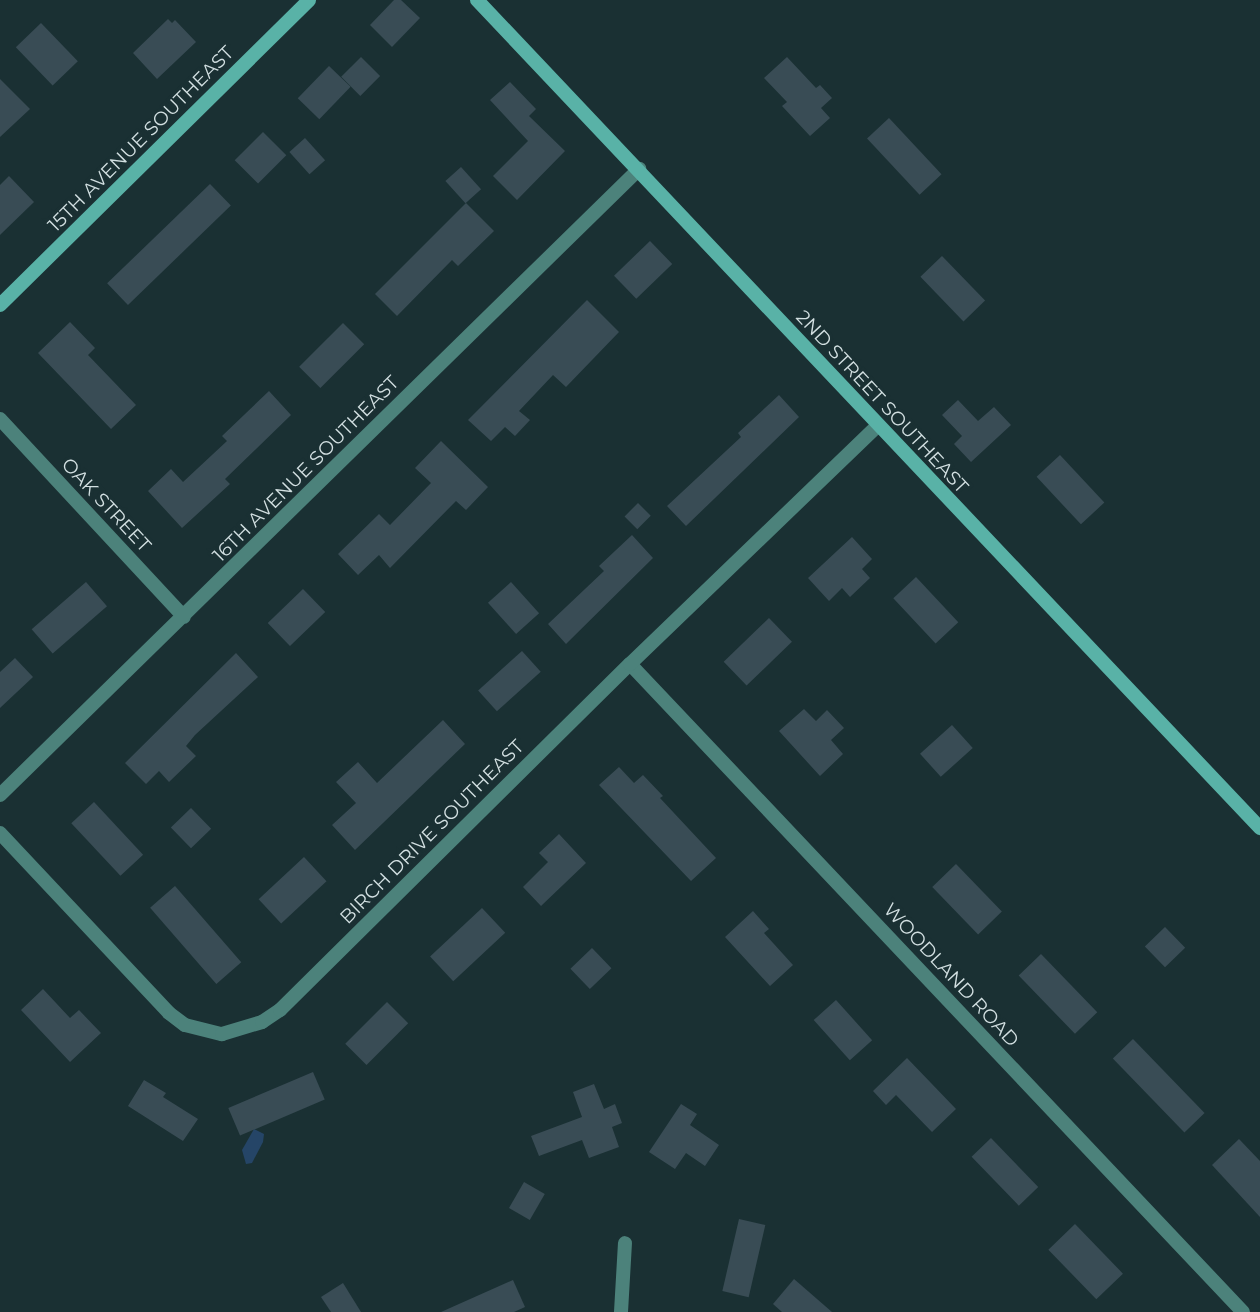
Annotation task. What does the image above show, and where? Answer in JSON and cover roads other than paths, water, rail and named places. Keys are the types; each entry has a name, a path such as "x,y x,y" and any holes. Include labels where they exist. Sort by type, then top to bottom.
{"street":[{"name":"15TH AVENUE SOUTHEAST","path":"0,305 309,0"},
{"name":"2ND STREET SOUTHEAST","path":"477,0 1260,828"},
{"name":"16TH AVENUE SOUTHEAST","path":"0,795 639,169"},
{"name":"OAK STREET","path":"0,419 184,617"},
{"name":"BIRCH DRIVE SOUTHEAST","path":"0,833 169,1013 185,1026 204,1032 222,1034 242,1030 280,1010 630,664 877,426"},
{"name":"WOODLAND ROAD","path":"630,664 1244,1312"},
{"path":"621,1312 625,1243"}],"water":[{"path":"254,1129 264,1134 263,1142 252,1163 246,1164 242,1150"}]}
